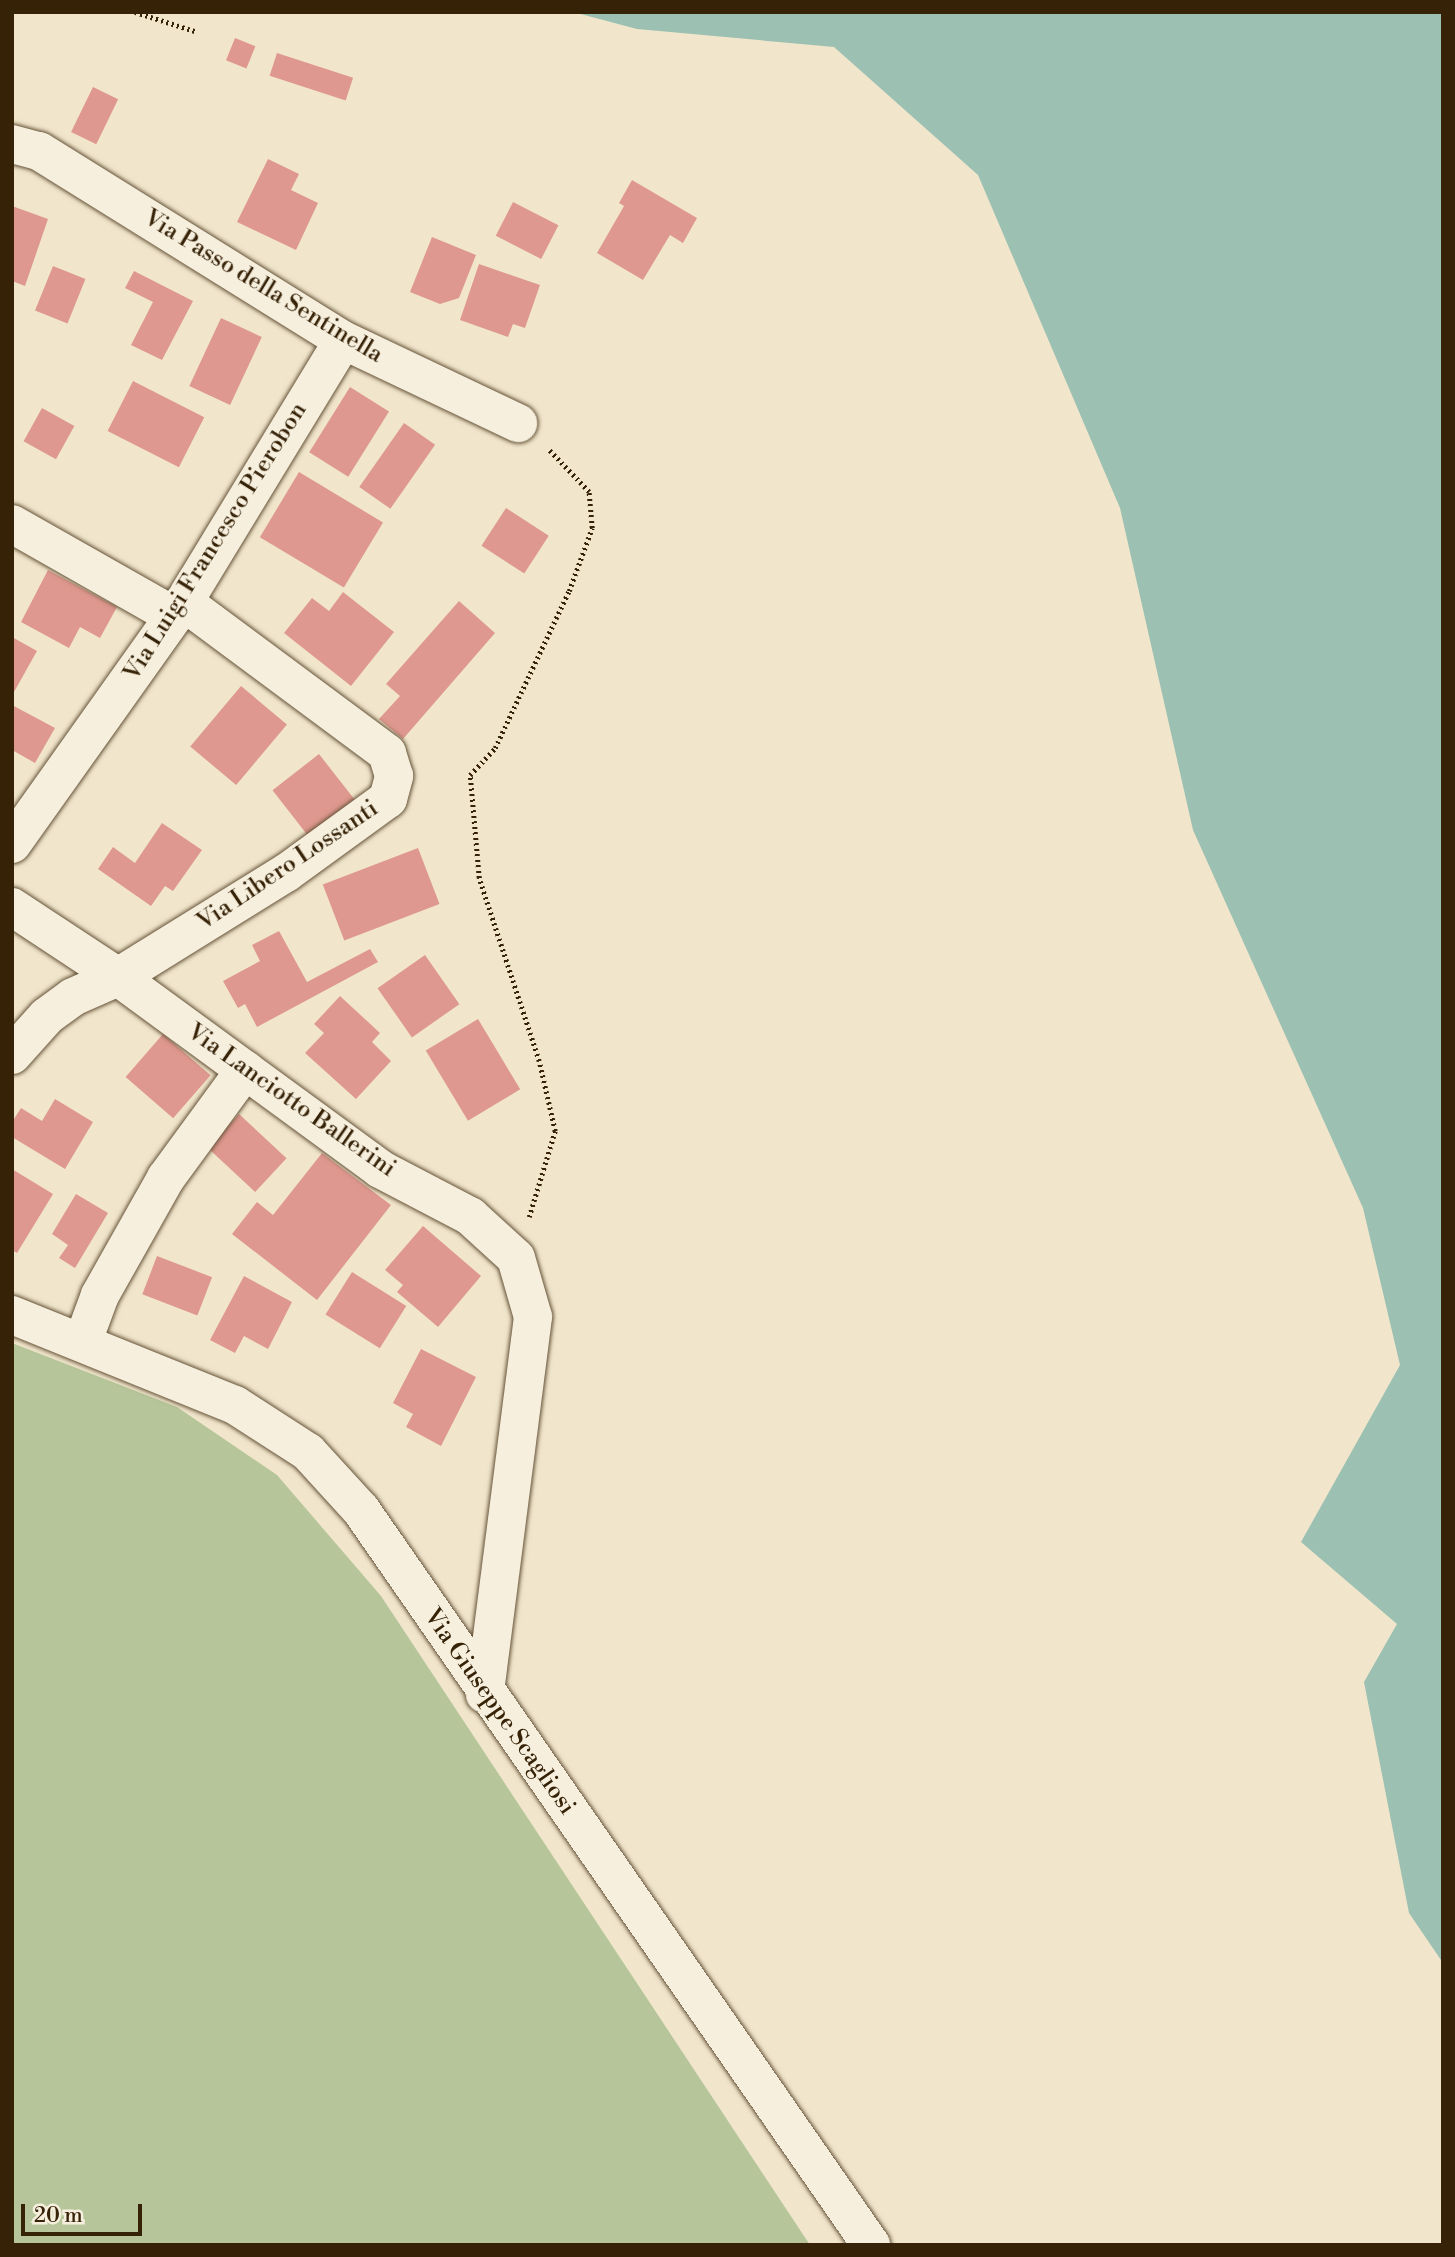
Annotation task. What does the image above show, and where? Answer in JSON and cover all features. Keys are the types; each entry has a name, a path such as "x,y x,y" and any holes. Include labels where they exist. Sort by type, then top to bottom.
{"street":[{"name":"Via Passo della Sentinella","path":"12,144 39,151 343,340 518,423"},
{"name":"Via Luigi Francesco Pierobon","path":"12,844 179,609 343,340"},
{"name":"Via Libero Lossanti","path":"12,524 179,609 387,753 394,776 388,799 297,865 118,977 55,1010 12,1055"},
{"name":"Via Lanciotto Ballerini","path":"12,907 118,977 380,1169 470,1216 516,1258"},
{"path":"83,1341 100,1295 166,1178 245,1070"},
{"path":"485,1694 533,1317 516,1258"},
{"name":"Via Giuseppe Scagliosi","path":"12,1315 83,1341 235,1405 308,1452 361,1510 485,1694 871,2245"}],"path":[{"path":"135,12 195,31"},
{"path":"516,1258 555,1130 538,1060 479,878 470,775 495,748 569,591 592,528 589,492 518,423"}],"shaded area":[{"path":"573,12 1443,12 1443,1963 1409,1913 1364,1682 1397,1624 1301,1542 1400,1365 1363,1208 1193,830 1120,508 978,175 834,47 637,29"},
{"path":"12,1343 177,1407 277,1475 381,1596 810,2245 12,2245"}],"building":[{"path":"235,38 255,46 246,68 226,60"},
{"path":"277,53 353,78 346,101 270,76"},
{"path":"93,87 118,99 96,144 71,132"},
{"path":"268,159 299,174 291,190 318,203 296,250 237,222"},
{"path":"632,180 697,218 683,243 670,235 643,280 597,253 624,206 619,203"},
{"path":"513,202 558,225 541,259 496,236"},
{"path":"12,206 48,219 25,286 12,281"},
{"path":"432,237 476,255 459,298 440,304 410,292"},
{"path":"479,264 540,285 525,328 513,324 508,337 460,320"},
{"path":"53,266 85,279 67,324 35,311"},
{"path":"134,271 193,301 162,360 131,345 153,302 125,288"},
{"path":"221,318 262,337 230,405 189,386"},
{"path":"133,381 204,417 179,467 108,431"},
{"path":"350,387 389,411 348,477 309,452"},
{"path":"42,408 74,426 56,459 24,441"},
{"path":"404,423 435,445 390,509 359,487"},
{"path":"299,472 383,522 344,588 260,537"},
{"path":"506,508 549,536 524,574 481,546"},
{"path":"48,570 117,607 100,638 80,627 69,648 21,622"},
{"path":"343,592 394,632 351,686 284,633 312,598 329,611"},
{"path":"459,601 495,633 403,739 379,719 400,696 386,684"},
{"path":"12,637 37,651 14,692 12,691"},
{"path":"241,686 287,725 236,785 190,747"},
{"path":"12,705 55,728 35,763 12,750"},
{"path":"319,754 355,800 308,836 273,790"},
{"path":"162,823 202,850 173,891 165,886 151,906 98,869 113,847 135,863"},
{"path":"418,848 440,904 344,941 323,885"},
{"path":"279,931 307,982 370,949 378,962 257,1027 245,1004 238,1008 223,981 260,961 252,945"},
{"path":"425,955 459,1004 412,1037 377,988"},
{"path":"340,996 380,1033 372,1042 391,1061 356,1099 305,1053 324,1033 314,1024"},
{"path":"478,1019 520,1089 468,1121 426,1050"},
{"path":"163,1034 211,1075 173,1118 126,1077"},
{"path":"55,1099 93,1122 65,1169 12,1137 12,1122 21,1108 42,1121"},
{"path":"239,1114 287,1158 255,1192 208,1148"},
{"path":"322,1153 391,1205 317,1300 232,1234 257,1202 273,1215"},
{"path":"12,1169 53,1194 17,1253 12,1250"},
{"path":"76,1194 108,1213 75,1268 59,1258 68,1245 52,1234"},
{"path":"423,1226 481,1276 438,1327 397,1292 403,1285 385,1270"},
{"path":"157,1256 212,1277 197,1315 142,1294"},
{"path":"352,1272 406,1306 380,1348 326,1314"},
{"path":"244,1276 292,1302 268,1349 244,1336 235,1353 210,1340"},
{"path":"421,1349 476,1377 441,1446 406,1427 413,1414 393,1403"}]}
